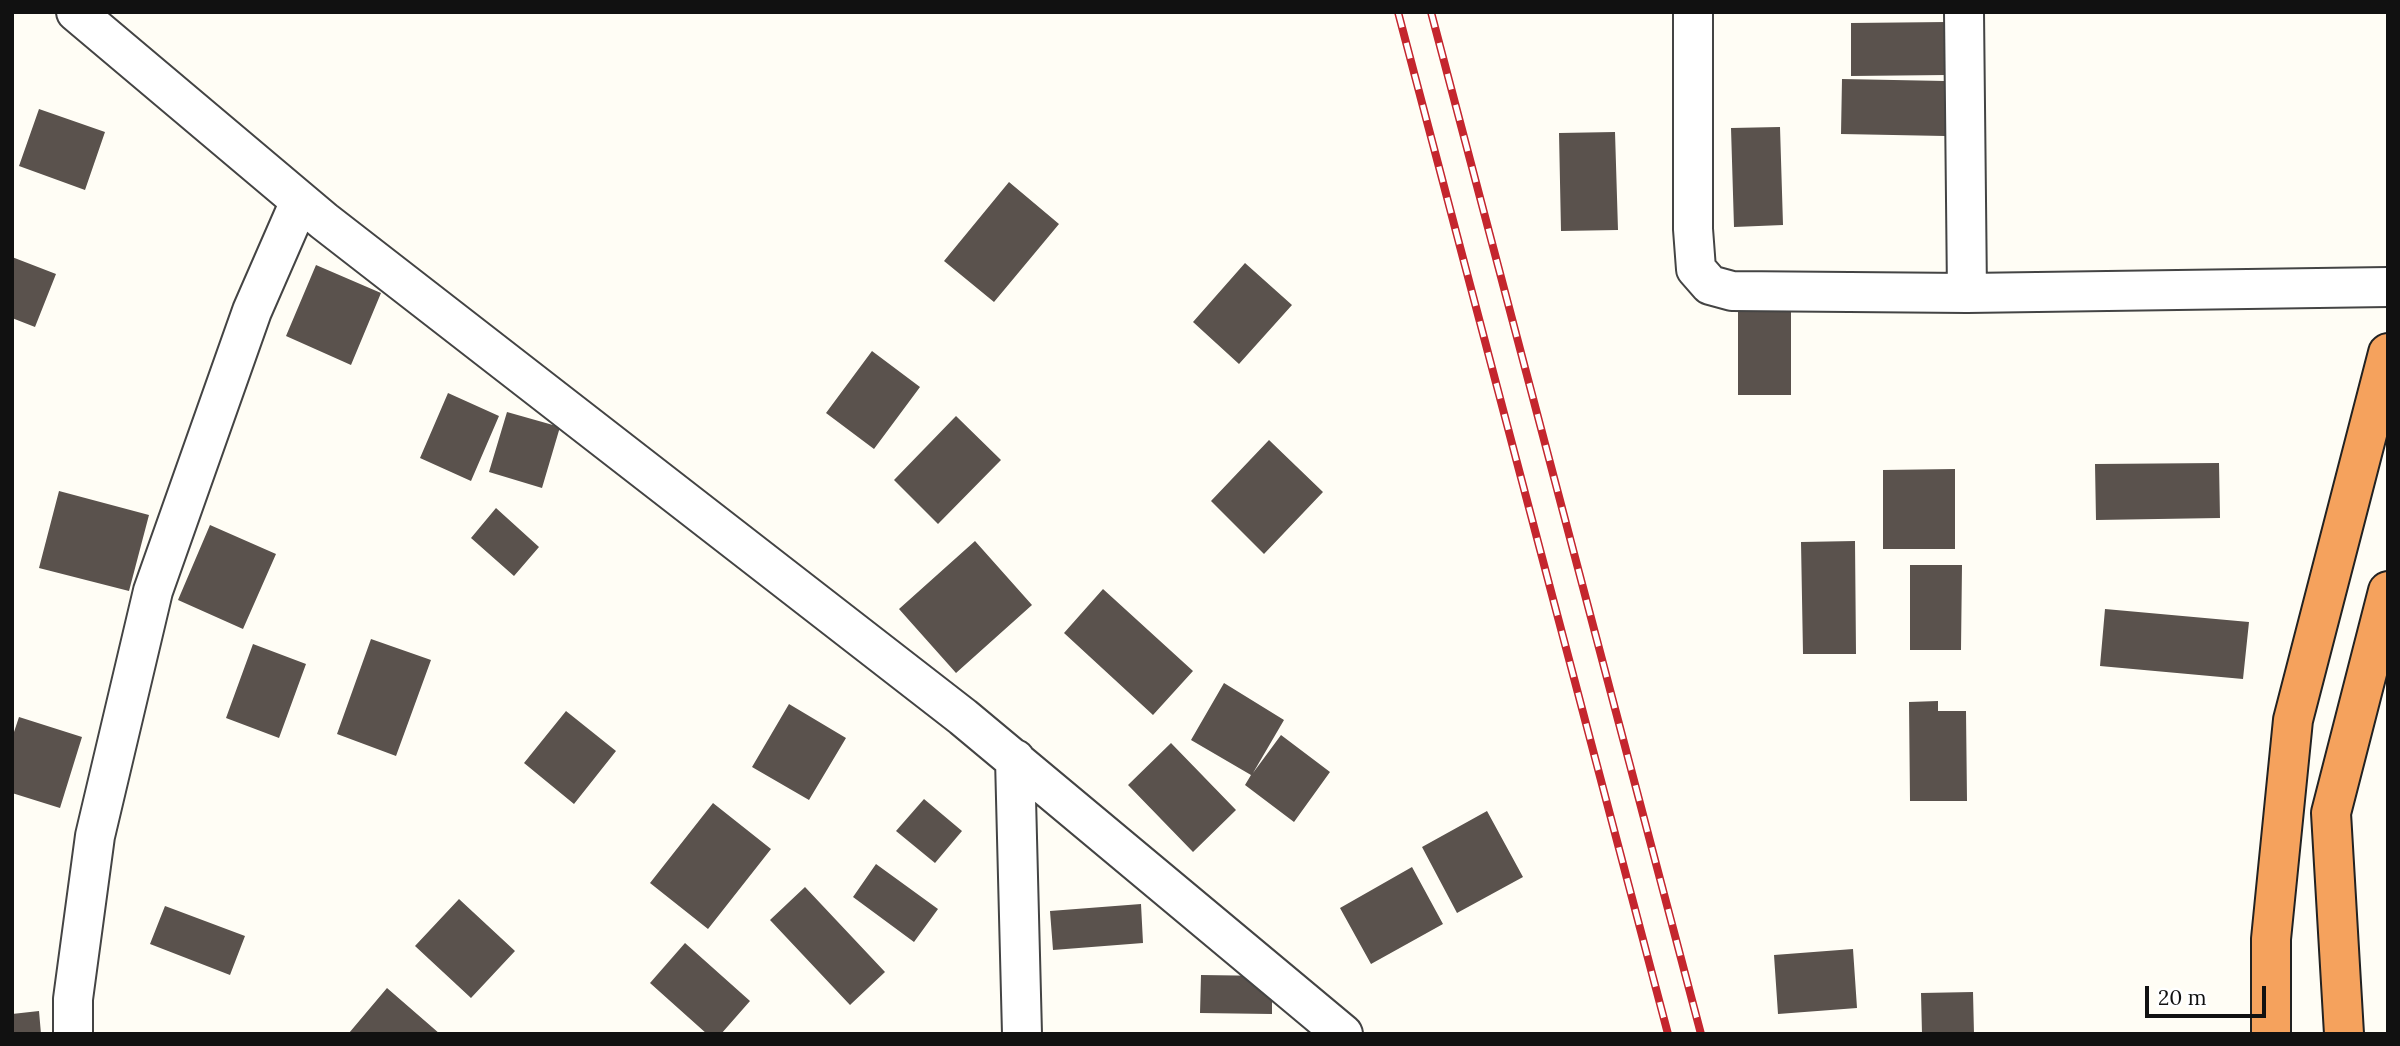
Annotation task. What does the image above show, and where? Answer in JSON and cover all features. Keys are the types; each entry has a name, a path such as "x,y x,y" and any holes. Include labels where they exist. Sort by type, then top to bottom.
{"highway":[{"path":"2271,1034 2271,939 2292,720 2388,353"},
{"path":"2344,1034 2330,813 2388,591"}],"street":[{"path":"76,12 300,201 963,716 1343,1034"},
{"path":"1693,12 1693,229 1696,269 1710,285 1732,291 1966,293 2388,287"},
{"path":"1964,12 1966,293"},
{"path":"73,1034 73,999 95,836 153,591 252,311 300,201"},
{"path":"1015,760 1022,1034"}],"building":[{"path":"1947,22 1947,75 1851,76 1851,23"},
{"path":"1842,79 1945,81 1945,136 1841,134"},
{"path":"39,109 105,132 85,190 19,166"},
{"path":"1780,127 1783,225 1734,227 1731,128"},
{"path":"1615,132 1618,230 1561,231 1559,133"},
{"path":"1009,182 1059,224 994,302 944,261"},
{"path":"12,257 56,274 35,327 12,318"},
{"path":"1245,263 1292,305 1239,364 1193,322"},
{"path":"316,265 381,293 351,365 286,336"},
{"path":"1738,295 1791,295 1791,395 1738,395"},
{"path":"872,351 920,387 874,449 826,413"},
{"path":"448,393 499,416 471,481 420,458"},
{"path":"507,412 560,427 542,488 489,472"},
{"path":"956,416 1001,460 938,524 894,480"},
{"path":"1269,440 1323,492 1264,554 1211,501"},
{"path":"2219,463 2220,518 2096,520 2095,464"},
{"path":"1955,469 1955,549 1883,549 1883,470"},
{"path":"59,491 149,515 129,591 39,568"},
{"path":"496,508 539,547 514,576 471,538"},
{"path":"210,525 276,554 243,629 178,600"},
{"path":"975,541 1032,605 956,673 899,609"},
{"path":"1855,541 1856,654 1803,654 1801,542"},
{"path":"1910,565 1962,565 1961,650 1910,650"},
{"path":"1103,589 1193,671 1153,715 1064,633"},
{"path":"2105,609 2249,622 2243,679 2100,666"},
{"path":"371,639 431,660 396,756 337,734"},
{"path":"253,644 306,664 279,738 226,718"},
{"path":"1224,683 1284,720 1253,773 1281,735 1330,772 1294,822 1245,785 1251,775 1191,740"},
{"path":"1938,701 1938,711 1966,711 1967,801 1910,801 1909,702"},
{"path":"789,704 846,738 809,800 752,767"},
{"path":"566,711 616,751 574,804 524,763"},
{"path":"19,717 82,737 60,808 12,793 12,738"},
{"path":"1171,743 1236,810 1193,852 1128,785"},
{"path":"924,799 962,831 935,863 896,831"},
{"path":"713,803 771,849 708,929 650,883"},
{"path":"1487,811 1523,877 1457,913 1422,847"},
{"path":"876,864 938,909 914,942 853,897"},
{"path":"1412,867 1443,924 1371,964 1340,908"},
{"path":"805,887 885,972 850,1005 770,920"},
{"path":"459,899 515,951 471,998 415,946"},
{"path":"1141,904 1143,943 1053,950 1050,911"},
{"path":"165,906 245,936 230,975 150,944"},
{"path":"685,943 750,1001 721,1034 707,1034 650,983"},
{"path":"1853,949 1857,1008 1778,1014 1774,955"},
{"path":"1201,975 1272,976 1272,1014 1200,1013"},
{"path":"387,988 440,1034 349,1033"},
{"path":"1973,992 1974,1034 1922,1034 1921,993"},
{"path":"39,1011 41,1034 12,1034 12,1014"}],"railway":[{"path":"1398,12 1668,1034"},
{"path":"1431,12 1701,1034"}]}
